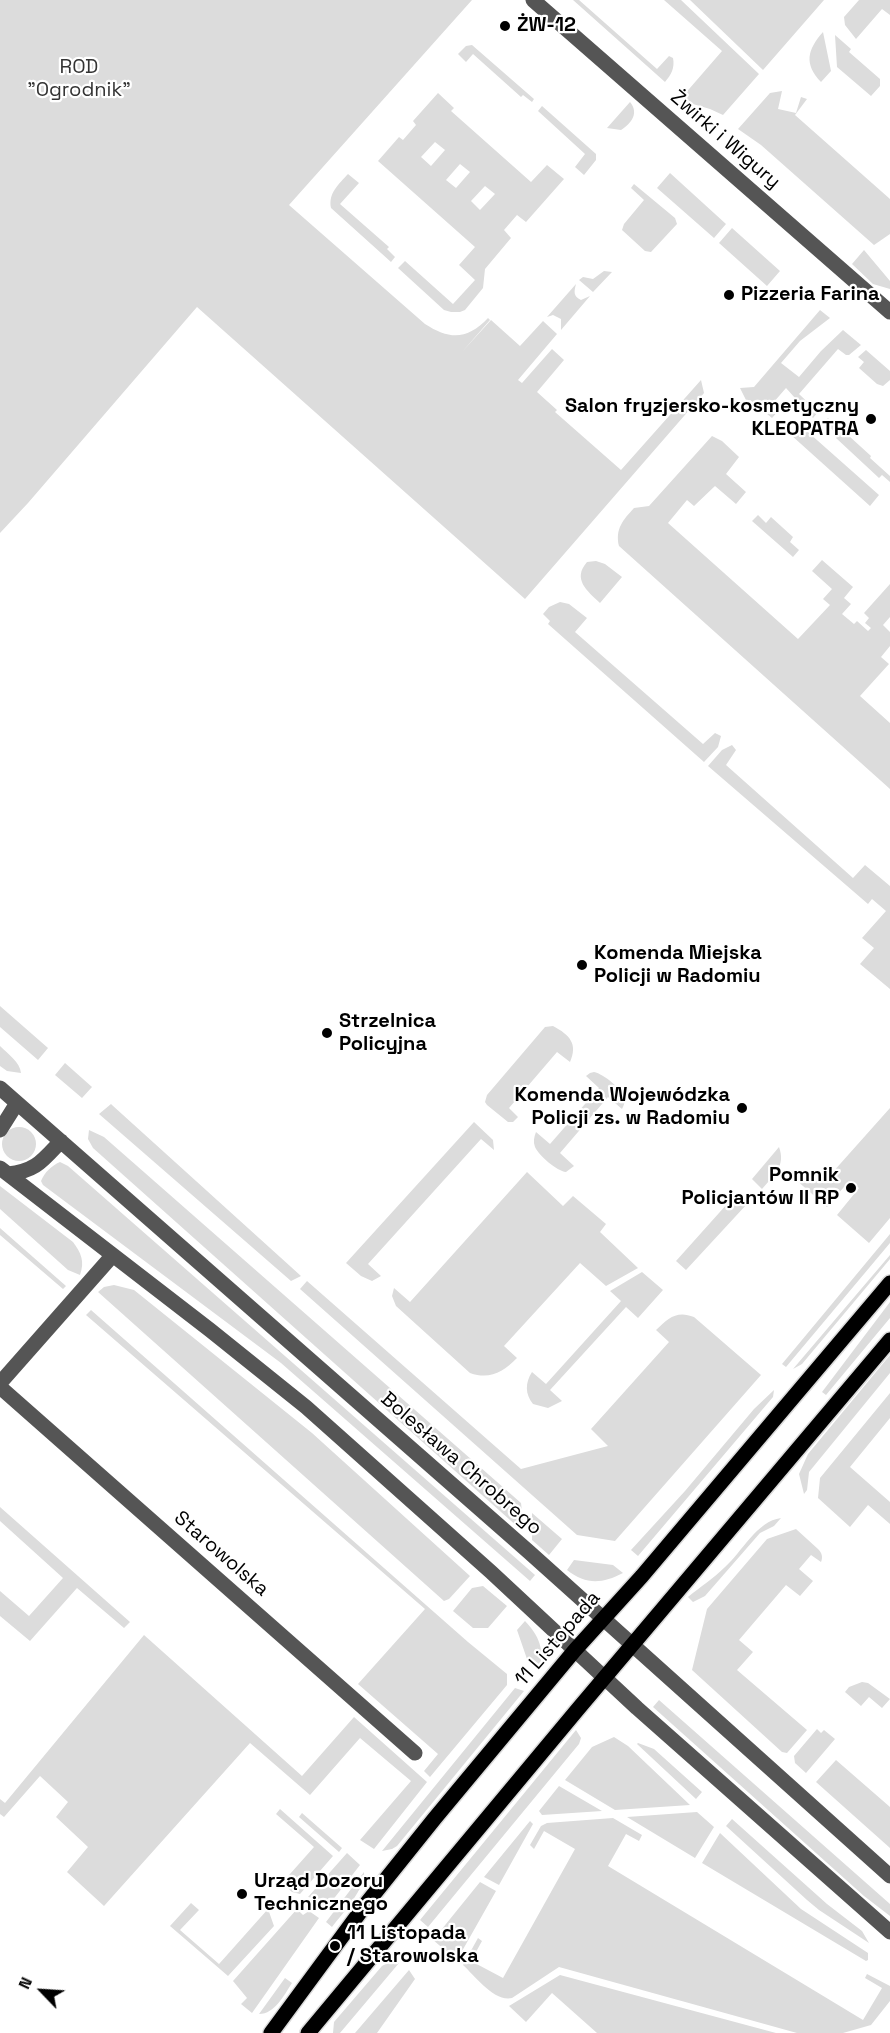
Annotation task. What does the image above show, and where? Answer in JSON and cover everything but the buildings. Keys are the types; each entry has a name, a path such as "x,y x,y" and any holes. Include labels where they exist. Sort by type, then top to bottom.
{"main road":[{"name":"11 Listopada","path":"271,2033 385,1880 575,1650 642,1576 890,1283"},
{"path":"308,2033 890,1340"}],"street":[{"name":"Żwirki i Wigury","path":"532,0 890,312"},
{"name":"Bolesława Chrobrego","path":"0,1088 633,1644 890,1876"},
{"path":"0,1130 17,1103"},
{"path":"4,1171 24,1172 39,1166 61,1141"},
{"path":"4,1171 244,1356 306,1407 655,1724 890,1932"},
{"name":"Starowolska","path":"113,1256 0,1385 415,1754"}],"green space":[{"name":"ROD \"Ogrodnik\"","path":"0,0 472,0 289,205 425,324 442,333 458,335 473,330 488,318 490,320 462,352 491,320 520,346 543,321 557,334 518,380 522,383 552,349 564,360 537,392 557,410 555,412 621,470 701,380 704,393 525,599 197,307 0,533"},
{"path":"573,0 579,0 657,69 669,56 673,58 672,71 665,82"},
{"path":"664,0 681,0 759,74 723,115 693,104 683,96 722,51"},
{"path":"690,0 824,0 763,70"},
{"path":"859,0 890,0 890,15 882,9 856,39 845,25 844,17"},
{"path":"823,32 831,71 821,82 812,69 810,57 814,45"},
{"path":"835,35 851,49 849,52 880,79 880,86 871,96 837,67"},
{"path":"472,45 534,99 532,102 523,95 521,97 473,54 466,62 458,54 466,46"},
{"path":"782,91 778,109 796,113 801,97 807,99 795,115 890,199 890,234 874,245 761,145 738,129 770,93"},
{"path":"438,93 454,108 451,111 531,182 547,165 564,179 526,222 517,215 504,230 511,238 485,269 483,288 465,310 460,312 444,310 398,268 405,261 453,304 475,280 459,265 475,247 378,161 399,137 403,140 416,125 413,121","holes":["435,142 445,150 431,166 421,157","460,164 470,172 456,188 446,180","485,186 495,194 480,210 471,201"]},
{"path":"630,102 634,114 628,124 621,130 607,128"},
{"path":"542,106 596,154 596,160 584,175 575,167 585,154 538,111"},
{"path":"670,173 726,224 714,238 657,188"},
{"path":"348,174 359,183 340,204 389,247 387,249 395,257 391,262 331,208 333,193"},
{"path":"634,184 675,218 677,224 651,252 645,251 622,230 624,224 644,200 631,188"},
{"path":"732,228 780,271 767,286 719,243"},
{"path":"864,250 890,281 890,289 873,284 852,264"},
{"path":"604,271 612,272 593,292 579,280 583,277 593,279"},
{"path":"576,284 575,295 577,297 581,300 590,296 561,330 561,319 553,315 547,317"},
{"path":"820,310 830,318 800,341 781,363 799,377 843,330 861,345 849,355 838,349 799,394 818,412 813,418 786,388 773,403 780,409 772,418 750,400 747,402 740,388 754,387"},
{"path":"866,350 890,371 890,380 883,386 877,384 859,368 864,362 858,357"},
{"path":"828,418 871,456 870,458 890,476 890,482 882,475 879,478 836,438 838,435 824,422"},
{"path":"800,425 879,495 870,506 791,435"},
{"path":"712,436 722,441 739,457 726,474 746,492 736,504 715,486 694,506 687,500 668,523 798,639 830,605 823,599 832,589 812,571 822,560 853,587 844,598 851,604 842,614 854,624 857,621 868,631 871,628 865,623 869,618 864,613 890,584 890,617 883,625 890,632 890,646 881,657 889,664 860,696 890,723 890,789 619,546 619,530 626,517 634,508 649,506"},
{"path":"758,515 766,523 771,517 793,537 790,542 799,550 793,557 752,521"},
{"path":"596,561 605,564 622,577 600,603 586,589 581,579 587,562"},
{"path":"560,602 569,604 587,618 575,632 703,744 715,733 721,736 718,747 704,762 548,624 550,621 543,614 549,607"},
{"path":"732,745 736,750 726,765 853,878 865,865 890,886 890,989 860,964 874,948 862,938 886,911 872,899 868,904 708,766 722,750"},
{"path":"0,1006 48,1048 38,1060 0,1027"},
{"path":"553,1026 564,1033 573,1045 570,1062 557,1052 509,1108 518,1117 513,1122 508,1122 487,1105 485,1102 487,1095 545,1027"},
{"path":"0,1046 16,1062 21,1073 7,1071 0,1066"},
{"path":"65,1063 92,1087 82,1098 55,1075"},
{"path":"594,1072 612,1082 623,1095 624,1105 622,1109 608,1097 560,1153 574,1166 566,1172 562,1171 549,1163 537,1151 534,1143 535,1134 536,1132 550,1144 599,1088 586,1076"},
{"path":"111,1104 301,1276 291,1281 99,1114"},
{"path":"890,1108 890,1218 869,1243 837,1215 859,1188 849,1181 827,1207 795,1179 810,1176 824,1182"},
{"path":"474,1122 493,1140 494,1150 481,1139 368,1264 381,1276 372,1281 361,1276 346,1263"},
{"path":"19,1127 31,1132 36,1144 31,1156 19,1161 7,1156 2,1144 7,1132"},
{"path":"89,1130 104,1137 521,1503 523,1520 519,1528 93,1148 88,1139"},
{"path":"779,1147 780,1165 762,1189 752,1179"},
{"path":"60,1162 68,1166 535,1575 530,1581 281,1363 43,1185 41,1181 44,1175"},
{"path":"527,1172 563,1206 573,1196 606,1224 600,1232 638,1268 606,1286 580,1263 504,1346 517,1358 496,1373 477,1375 470,1373 396,1306 392,1296 394,1288 410,1302"},
{"path":"0,1186 73,1242 81,1257 80,1275 68,1270 0,1209"},
{"path":"736,1194 747,1204 686,1270 676,1261"},
{"path":"0,1228 66,1286 63,1289 0,1235"},
{"path":"890,1234 890,1243 786,1367 782,1364"},
{"path":"890,1255 890,1259 802,1364 793,1369"},
{"path":"642,1272 663,1290 638,1318 626,1307 550,1390 562,1401 548,1408 533,1404 528,1396 527,1388 532,1372 546,1384 621,1301 610,1291"},
{"path":"307,1281 521,1469 608,1446 591,1429 669,1342 656,1330 673,1316 683,1314 694,1317 761,1375 615,1541 577,1535 300,1289"},
{"path":"114,1285 134,1290 312,1433 470,1576 449,1599 444,1601 98,1292 104,1287"},
{"path":"890,1302 890,1318 826,1395 822,1392"},
{"path":"91,1310 507,1674 507,1685 430,1777 424,1771 438,1754 358,1684 425,1609 86,1315"},
{"path":"890,1355 890,1373 809,1472 807,1490 804,1494 799,1474 808,1454"},
{"path":"774,1390 773,1397 638,1556 631,1550 685,1491 754,1409"},
{"path":"890,1393 890,1418 850,1467 890,1502 890,1524 868,1505 850,1527 818,1498 820,1478"},
{"path":"0,1507 130,1622 124,1628 77,1588 30,1641 0,1616 0,1591 29,1616 63,1578 0,1521"},
{"path":"532,1513 562,1539 549,1555 532,1540"},
{"path":"781,1518 774,1526 760,1533 705,1596 693,1602 688,1597 725,1567 757,1531 772,1520"},
{"path":"796,1529 819,1551 822,1557 821,1562 811,1555 799,1569 813,1581 800,1596 786,1585 739,1640 753,1652 737,1670 807,1730 787,1753 782,1752 692,1670 707,1609 767,1539"},
{"path":"574,1560 613,1565 623,1573 601,1581 588,1580 567,1570"},
{"path":"483,1586 507,1606 488,1628 473,1628 453,1611 472,1588"},
{"path":"525,1621 540,1643 539,1670 527,1659 517,1630"},
{"path":"144,1635 302,1776 354,1717 427,1782 374,1849 360,1840 411,1781 360,1738 310,1795 250,1743 104,1906 67,1872 88,1847 56,1817 68,1802 40,1776 4,1817 0,1814 0,1799 5,1803"},
{"path":"862,1682 868,1683 890,1699 882,1708 869,1697 861,1706 845,1692 849,1687"},
{"path":"515,1688 524,1691 397,1846 382,1851"},
{"path":"659,1700 890,1904 890,1916 864,1896 653,1707"},
{"path":"817,1729 821,1733 824,1730 835,1739 806,1773 795,1763 794,1756"},
{"path":"576,1730 581,1738 579,1744 428,1927 420,1920"},
{"path":"614,1737 628,1746 690,1805 615,1810 565,1780 592,1747"},
{"path":"637,1744 654,1749 702,1792 696,1799"},
{"path":"836,1760 890,1807 890,1848 816,1782"},
{"path":"559,1786 602,1811 542,1815 539,1811"},
{"path":"280,1809 333,1856 300,1894 292,1892 282,1883 314,1847 276,1814"},
{"path":"697,1812 714,1827 695,1858 627,1817"},
{"path":"302,1813 342,1848 339,1852 299,1817"},
{"path":"613,1818 642,1835 639,1841 626,1834 608,1866 863,2020 882,1988 865,1978 867,1974 890,1986 890,2001 871,2025 843,2033 797,2033 559,1967 512,1998 498,1996 492,1992 463,1965 478,1938 482,1941 471,1961 503,1978 575,1849 544,1831 534,1849 530,1845 541,1826 547,1823"},
{"path":"732,1819 827,1904 862,1931 869,1943 807,1900 726,1826"},
{"path":"530,1821 533,1824 499,1885 484,1877"},
{"path":"720,1833 801,1909 868,1953 868,1960 866,1961 702,1863"},
{"path":"347,1853 360,1865 332,1901 308,1897"},
{"path":"364,1872 364,1878 357,1893 332,1927 326,1922"},
{"path":"480,1882 496,1891 457,1960 433,1940"},
{"path":"191,1903 199,1910 180,1930 219,1964 268,1909 274,1926 228,1976 170,1926"},
{"path":"297,1909 303,1915 309,1911 319,1918 252,2013 241,2004 247,1998 233,1981"},
{"path":"389,1962 399,1963 340,2033 333,2033 334,2022 382,1966"},
{"path":"409,1970 415,1979 377,2033 355,2033"},
{"path":"560,1975 776,2033 597,2033 552,1993 526,2022 509,2006"},
{"path":"285,1978 292,1983 282,1998 270,2011 259,2014"}],"place":[{"name":"ŻW-12","path":"505,26"},
{"name":"Pizzeria Farina","path":"729,295"},
{"name":"Salon fryzjersko-kosmetyczny KLEOPATRA","path":"871,419"},
{"name":"Komenda Miejska Policji w Radomiu","path":"582,965"},
{"name":"Strzelnica Policyjna","path":"327,1033"},
{"name":"Komenda Wojewódzka Policji zs. w Radomiu","path":"742,1108"},
{"name":"Pomnik Policjantów II RP","path":"851,1188"},
{"name":"Urząd Dozoru Technicznego","path":"242,1894"},
{"name":"11 Listopada / Starowolska","path":"335,1946"}]}
